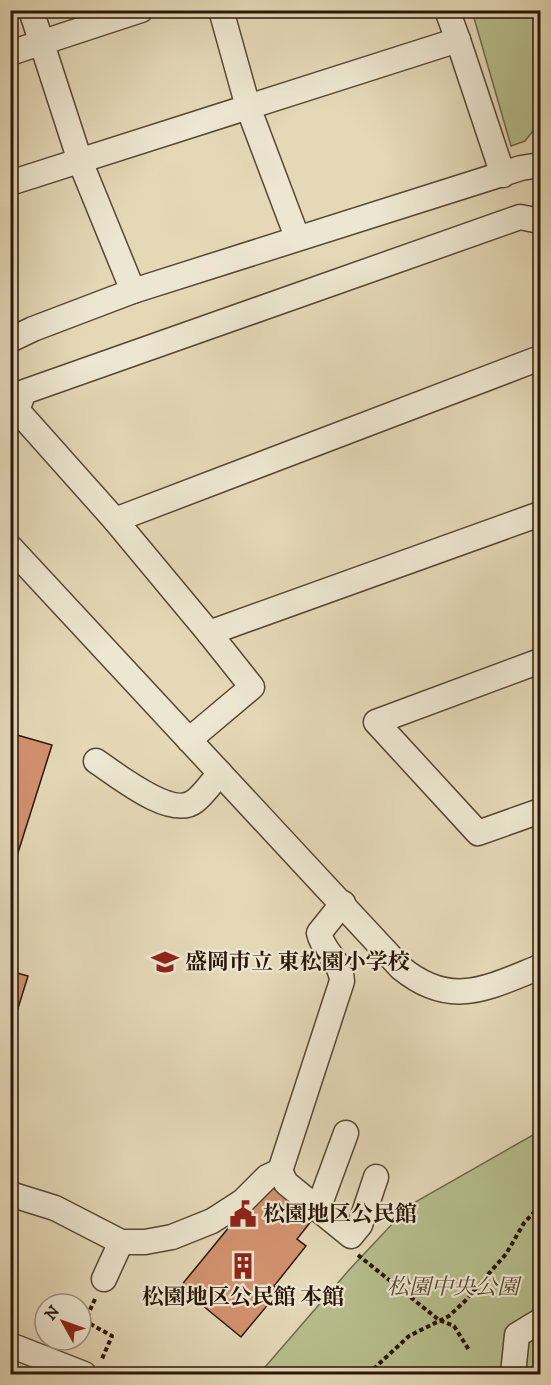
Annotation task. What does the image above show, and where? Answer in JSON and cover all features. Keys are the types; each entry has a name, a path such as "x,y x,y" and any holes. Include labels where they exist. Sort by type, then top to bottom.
{"street":[{"path":"31,10 80,161 133,291"},
{"path":"10,53 141,10"},
{"path":"221,10 248,107 297,237"},
{"path":"447,10 503,175"},
{"path":"10,183 458,40"},
{"path":"10,340 133,291 297,237 521,168 540,165"},
{"path":"189,740 252,687 115,520 17,410 24,392 520,217 540,221"},
{"path":"115,520 540,358"},
{"path":"209,633 540,514"},
{"path":"10,548 343,903 401,968 418,981 446,992 486,988 540,967"},
{"path":"540,661 376,722 478,832 540,811"},
{"path":"96,761 161,803 182,807 194,802 220,773"},
{"path":"343,903 319,933 321,941 341,971 342,981 280,1171 286,1183 351,1236 360,1226 376,1177"},
{"path":"318,1209 346,1133"},
{"path":"10,1194 55,1208 121,1242 164,1239 194,1230 234,1208 267,1177 280,1171"},
{"path":"104,1279 121,1242"},
{"path":"513,1374 516,1335 540,1321"},
{"path":"10,1345 92,1370"}],"path":[{"path":"368,1374 409,1336 449,1316 465,1301 506,1254 524,1223 540,1206"},
{"path":"351,1249 439,1320 454,1326 470,1350"},
{"path":"92,1370 112,1336 86,1321 104,1279"}],"green space":[{"path":"472,11 540,11 540,122 525,141 511,146"},
{"name":"松園中央公園","path":"540,1131 540,1374 259,1374 349,1270 410,1205"}],"building":[{"path":"10,733 52,745 10,878"},
{"path":"10,971 28,976 10,1034"},
{"name":"松園地区公民館 本館","path":"266,1182 312,1220 297,1239 306,1246 274,1286 280,1290 241,1337 180,1287"}],"place":[{"name":"盛岡市立 東松園小学校","path":"165,962"},
{"name":"松園地区公民館","path":"243,1214"},
{"name":"松園地区公民館 本館","path":"243,1266"}]}
